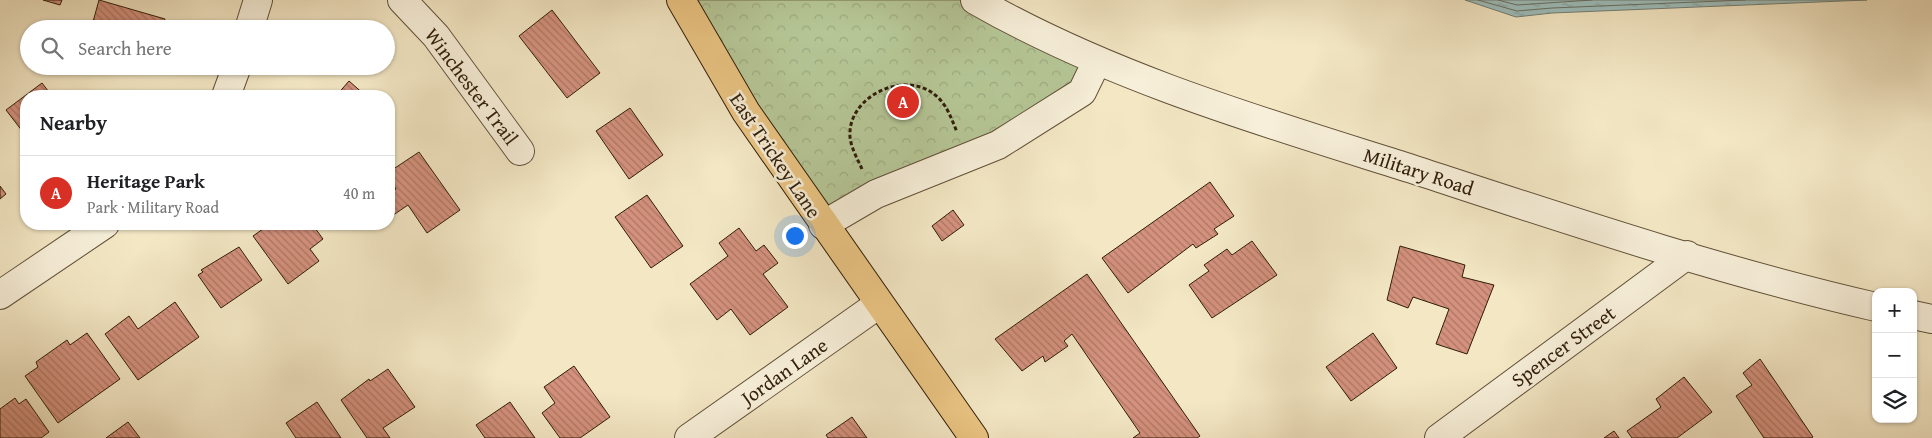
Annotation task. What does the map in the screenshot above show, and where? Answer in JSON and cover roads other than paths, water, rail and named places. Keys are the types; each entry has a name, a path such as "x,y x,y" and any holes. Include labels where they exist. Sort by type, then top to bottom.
{"main road":[{"name":"East Trickey Lane","path":"681,0 746,112 823,225 974,438"}],"street":[{"path":"252,20 258,0"},
{"name":"Winchester Trail","path":"402,0 436,36 520,151"},
{"name":"Military Road","path":"974,0 1006,18 1097,61 1184,95 1687,255 1814,293 1872,306"},
{"path":"823,225 876,194 998,145 1082,92 1097,61"},
{"path":"228,90 234,75"},
{"path":"0,295 96,230"},
{"name":"Spencer Street","path":"1439,438 1687,255"},
{"name":"Jordan Lane","path":"689,438 879,304"},
{"path":"1917,316 1932,319"}],"water":[{"path":"1465,0 1867,0 1552,13 1516,17"}],"place":[{"name":"Heritage Park","path":"903,102"}]}
